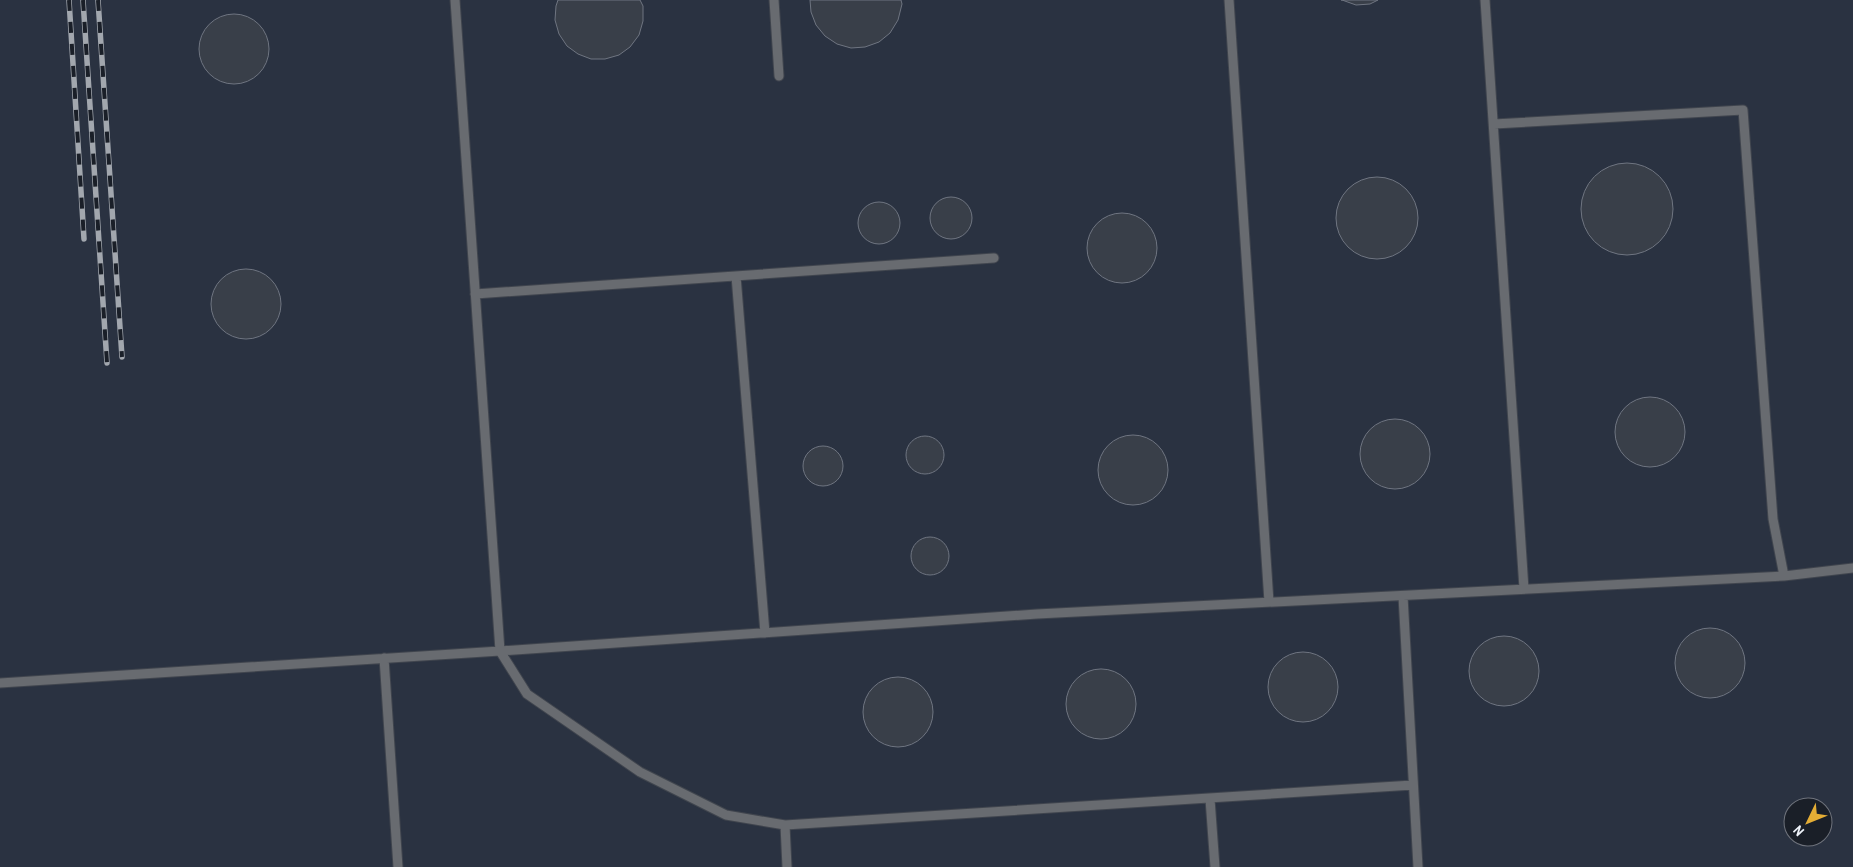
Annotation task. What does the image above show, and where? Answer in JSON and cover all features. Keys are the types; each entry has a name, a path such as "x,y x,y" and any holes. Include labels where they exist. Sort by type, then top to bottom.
{"lane":[{"path":"455,0 500,650 528,694 640,772 726,816 785,826 1414,785"},
{"path":"774,0 779,76"},
{"path":"1229,0 1269,602"},
{"path":"1485,0 1524,589"},
{"path":"1494,124 1743,110 1774,519 1784,576"},
{"path":"475,294 994,258"},
{"path":"736,276 766,633"},
{"path":"0,682 1037,614 1784,576 1853,568"},
{"path":"1403,596 1418,867"},
{"path":"384,658 398,867"},
{"path":"1210,799 1215,867"},
{"path":"785,826 787,867"}],"shaded area":[{"path":"0,0 1853,0 1853,867 0,867"}],"building":[{"path":"558,0 640,0 643,6 643,21 639,35 630,47 619,55 605,59 591,59 578,54 567,46 559,34 555,20"},
{"path":"810,0 901,0 902,4 898,20 890,33 879,42 865,47 851,48 837,44 825,36 816,25 811,12"},
{"path":"1342,0 1378,0 1370,4 1356,5"},
{"path":"234,14 247,17 259,24 266,36 269,49 266,62 259,74 247,81 234,84 221,81 209,74 202,62 199,49 202,36 209,24 221,17"},
{"path":"1627,163 1644,167 1659,177 1669,192 1673,209 1669,226 1659,241 1644,251 1627,255 1610,251 1595,241 1585,226 1581,209 1585,192 1595,177 1610,167"},
{"path":"1369,177 1385,177 1400,184 1411,195 1418,210 1415,234 1406,247 1385,259 1369,259 1354,252 1343,241 1336,226 1336,210 1343,195 1354,184"},
{"path":"951,197 966,203 972,218 966,233 951,239 936,233 930,218 936,203"},
{"path":"879,202 894,208 900,223 894,238 879,244 864,238 858,223 864,208"},
{"path":"1122,213 1135,216 1147,223 1154,235 1157,248 1154,261 1147,273 1135,280 1122,283 1109,280 1097,273 1090,261 1087,248 1090,235 1097,223 1109,216"},
{"path":"246,269 259,272 271,279 278,291 281,304 278,317 271,329 259,336 246,339 233,336 221,329 214,317 211,304 214,291 221,279 233,272"},
{"path":"1650,397 1663,400 1675,407 1682,419 1685,432 1682,445 1675,457 1663,464 1650,467 1637,464 1625,457 1618,445 1615,432 1618,419 1625,407 1637,400"},
{"path":"1395,419 1408,422 1420,429 1427,441 1430,454 1427,467 1420,479 1408,486 1395,489 1382,486 1370,479 1363,467 1360,454 1363,441 1370,429 1382,422"},
{"path":"1133,435 1146,438 1158,445 1165,457 1168,470 1165,483 1158,495 1146,502 1133,505 1120,502 1108,495 1101,483 1098,470 1101,457 1108,445 1120,438"},
{"path":"925,436 938,442 944,455 938,468 925,474 912,468 906,455 912,442"},
{"path":"827,446 834,449 840,455 843,466 842,474 834,483 827,486 819,486 812,483 804,474 803,462 806,455 815,447"},
{"path":"930,537 943,543 949,556 943,569 930,575 917,569 911,556 917,543"},
{"path":"1710,628 1723,631 1735,638 1742,650 1745,663 1742,676 1735,688 1723,695 1710,698 1697,695 1685,688 1678,676 1675,663 1678,650 1685,638 1697,631"},
{"path":"1504,636 1517,639 1529,646 1536,658 1539,671 1536,684 1529,696 1517,703 1504,706 1491,703 1479,696 1472,684 1469,671 1472,658 1479,646 1491,639"},
{"path":"1303,652 1316,655 1328,662 1335,674 1338,687 1335,700 1328,712 1316,719 1303,722 1290,719 1278,712 1271,700 1268,687 1271,674 1278,662 1290,655"},
{"path":"1101,669 1114,672 1126,679 1133,691 1136,704 1133,717 1126,729 1114,736 1101,739 1088,736 1076,729 1069,717 1066,704 1069,691 1076,679 1088,672"},
{"path":"898,677 911,680 923,687 930,699 933,712 930,725 923,737 911,744 898,747 885,744 873,737 866,725 863,712 866,699 873,687 885,680"}],"railway":[{"path":"69,0 84,239"},
{"path":"83,0 107,363"},
{"path":"98,0 122,357"}]}
